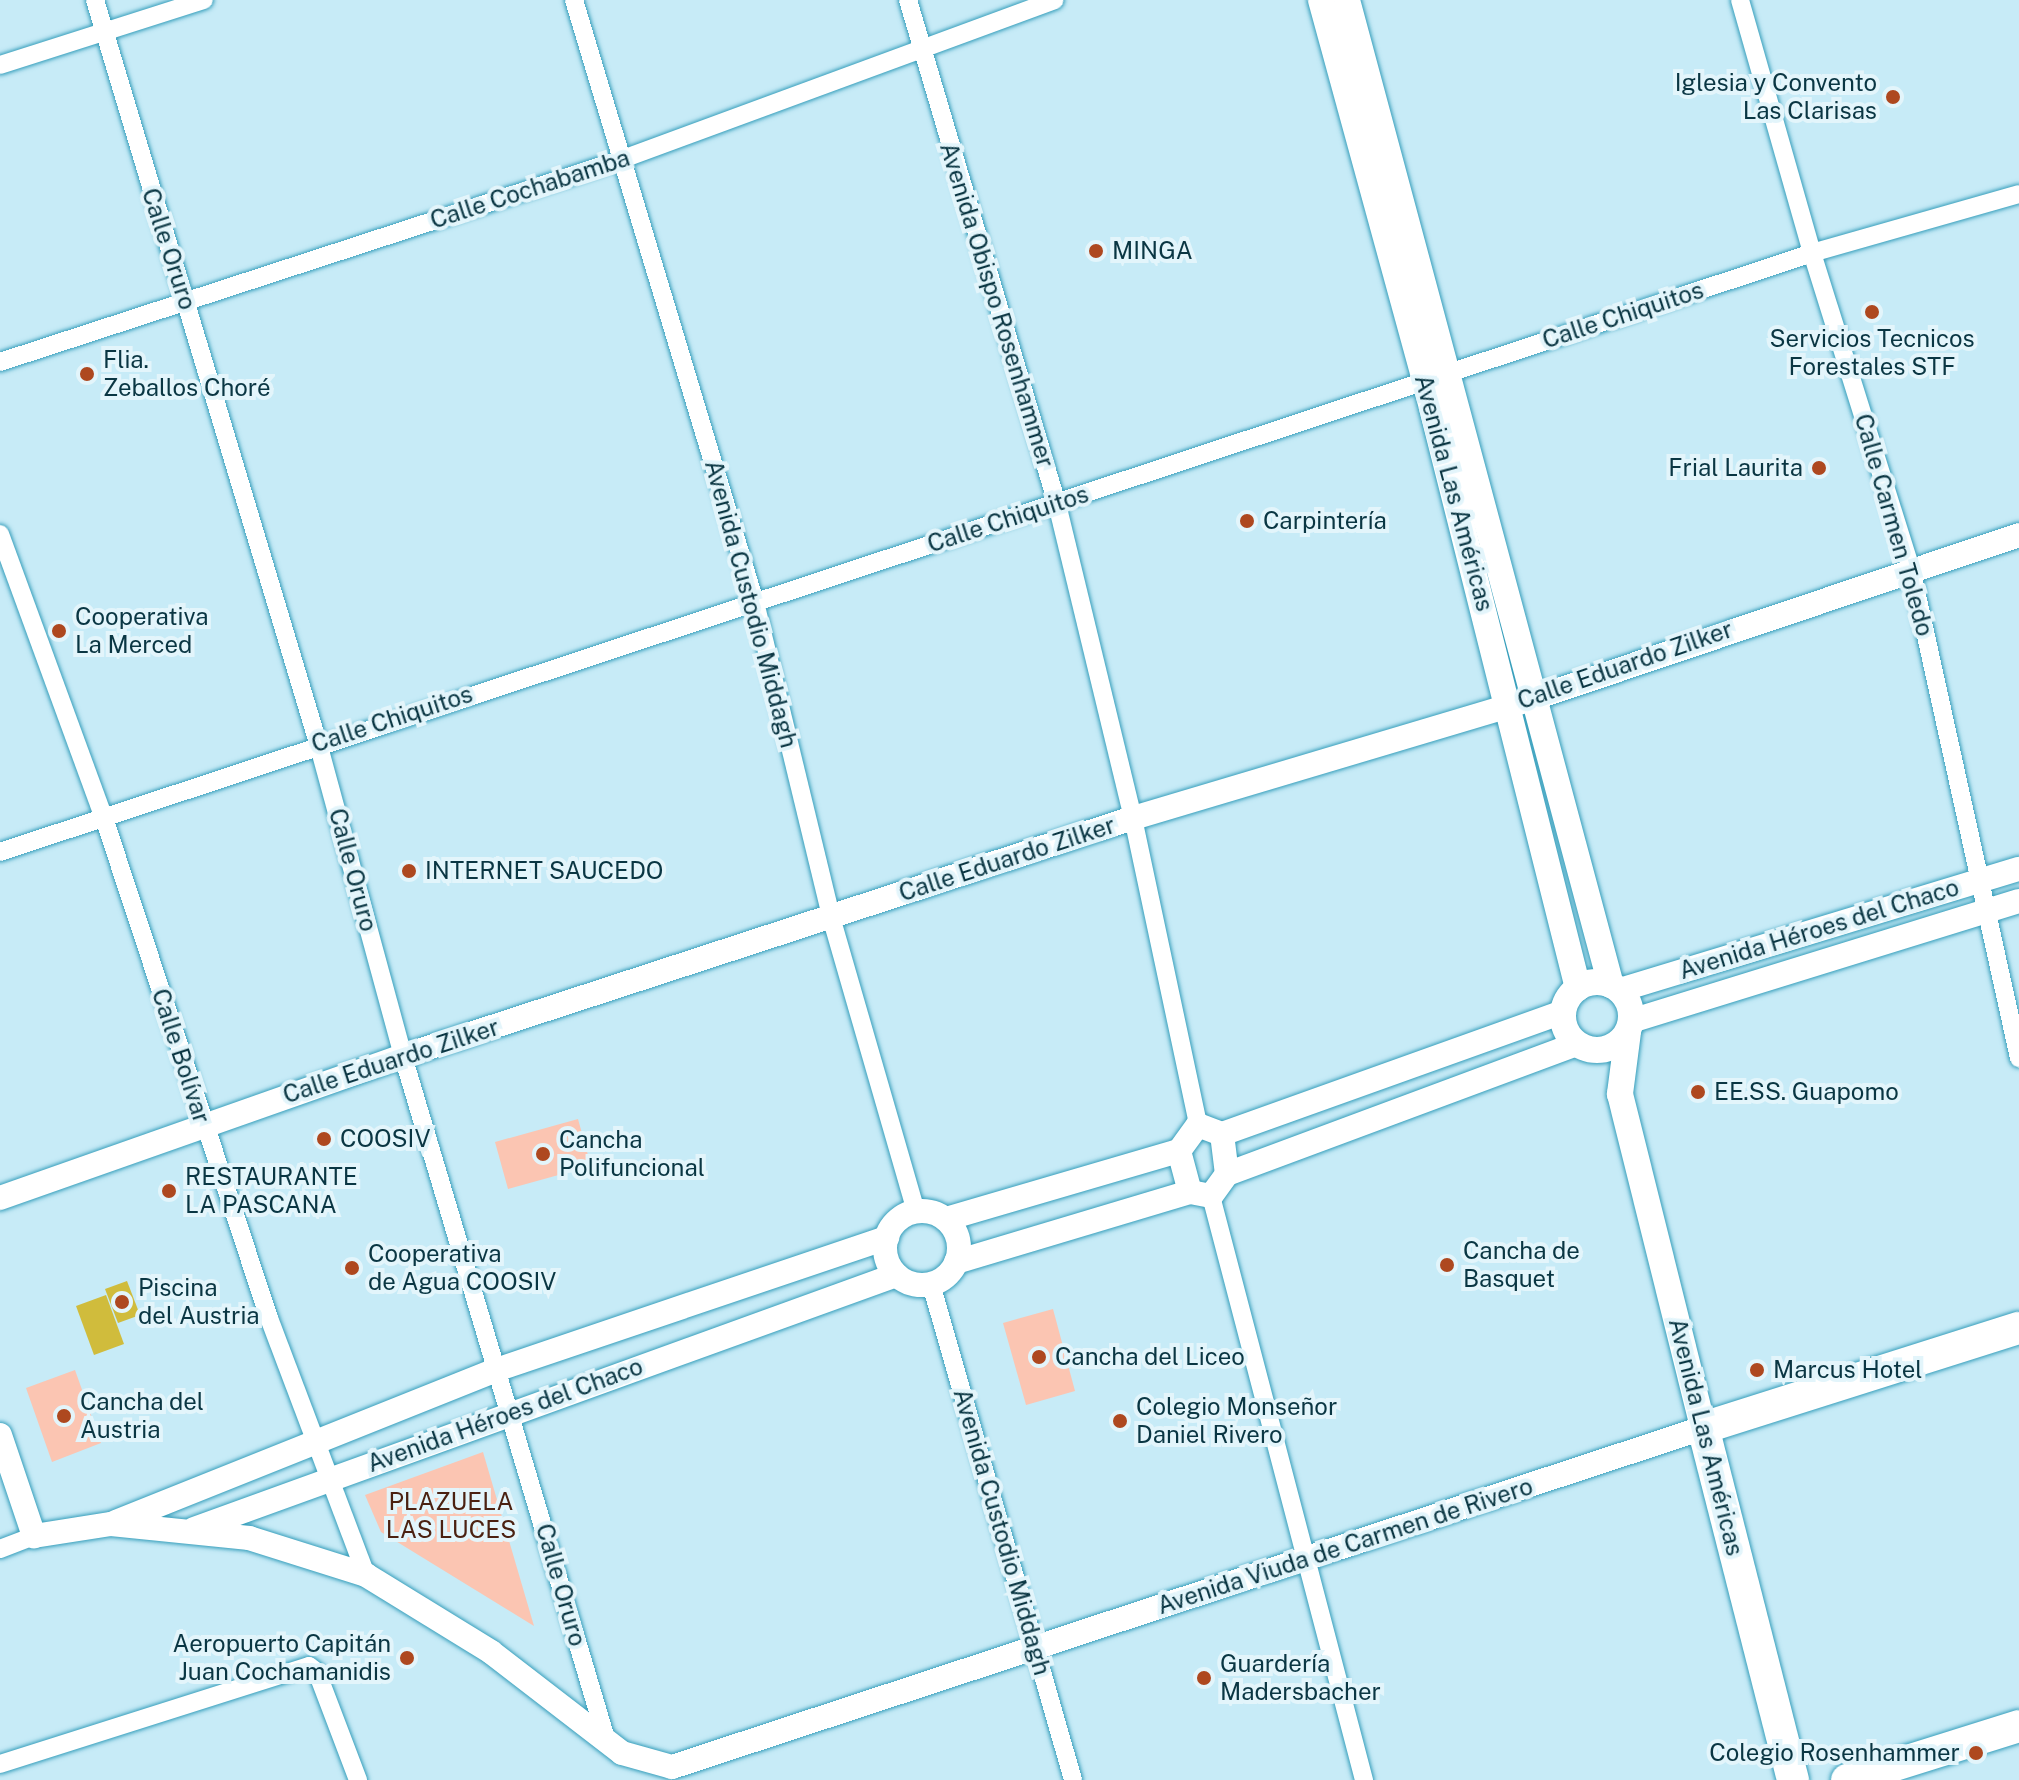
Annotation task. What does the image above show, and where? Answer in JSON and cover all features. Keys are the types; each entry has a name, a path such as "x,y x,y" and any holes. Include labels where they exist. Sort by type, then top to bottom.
{"highway":[{"name":"Avenida Viuda de Carmen de Rivero","path":"1703,1428 2019,1328"},
{"name":"Avenida Las Américas","path":"1703,1428 1793,1780"},
{"path":"1847,1780 2019,1726"}],"main road":[{"name":"Avenida Las Américas","path":"1321,0 1437,377"},
{"name":"Avenida Las Américas","path":"1347,0 1437,377 1521,702 1578,988"},
{"name":"Avenida Las Américas","path":"1521,702 1615,987"},
{"path":"1615,987 1630,1027 1605,1050 1581,1047 1566,1030 1563,1012 1578,988 1615,987"},
{"name":"Avenida Las Américas","path":"1630,1027 1620,1094 1703,1428"},
{"name":"Avenida Las Américas","path":"1581,1047 1620,1094"}],"street":[{"name":"Calle Oruro","path":"95,0 318,743 403,1056 499,1369 607,1742"},
{"path":"0,65 204,0"},
{"name":"Avenida Custodio Middagh","path":"574,0 755,602 831,917 916,1212"},
{"name":"Avenida Obispo Rosenhammer","path":"908,0 919,47 1057,504 1133,818 1198,1125"},
{"name":"Calle Cochabamba","path":"0,362 620,160 919,47 1055,0"},
{"name":"Calle Carmen Toledo","path":"1740,0 1812,253 1911,568 2019,1058"},
{"name":"Calle Chiquitos","path":"0,852 318,743 1057,504 1812,253 2019,194"},
{"name":"Calle Bolívar","path":"0,534 104,818 203,1123 366,1575"},
{"name":"Calle Eduardo Zilker","path":"0,1198 203,1123 403,1056 1133,818 1521,702 1911,568 2019,535"},
{"name":"Avenida Héroes del Chaco","path":"1615,987 2019,869"},
{"name":"Avenida Héroes del Chaco","path":"1630,1027 2019,901"},
{"path":"1563,1012 1222,1134 1198,1125 1179,1151 946,1219 916,1212 898,1221 887,1238 887,1258 896,1275 906,1282 931,1284 956,1262 1200,1194 1227,1174 1581,1047"},
{"path":"1222,1134 1227,1174"},
{"path":"1179,1151 1200,1194 1306,1559 1364,1780"},
{"path":"946,1219 958,1239 956,1262"},
{"name":"Avenida Héroes del Chaco","path":"34,1536 111,1524 499,1369 887,1238"},
{"name":"Avenida Héroes del Chaco","path":"111,1524 188,1531 510,1411 896,1275"},
{"name":"Avenida Custodio Middagh","path":"931,1284 1073,1780"},
{"name":"Avenida Viuda de Carmen de Rivero","path":"607,1742 622,1753 672,1767 1703,1428"},
{"path":"0,1435 34,1536 0,1549"},
{"path":"188,1531 249,1538 366,1575 491,1652 607,1742"},
{"path":"0,1764 309,1666 317,1672 358,1780"}],"green space":[{"name":"Cancha Polifuncional","path":"578,1119 591,1166 508,1189 495,1142"},
{"name":"Cancha del Liceo","path":"1053,1309 1075,1391 1026,1405 1003,1323"},
{"name":"Cancha del Austria","path":"75,1370 101,1443 52,1462 26,1388"},
{"name":"PLAZUELA LAS LUCES","path":"483,1452 534,1626 381,1532 365,1495"}],"shaded area":[{"name":"Piscina del Austria","path":"127,1281 140,1315 118,1323 105,1289"},
{"path":"106,1295 124,1344 94,1355 76,1306"}],"place":[{"name":"Iglesia y Convento Las Clarisas","path":"1893,97"},
{"name":"MINGA","path":"1096,251"},
{"name":"Servicios Tecnicos Forestales STF","path":"1872,312"},
{"name":"Flia. Zeballos Choré","path":"87,374"},
{"name":"Frial Laurita","path":"1819,468"},
{"name":"Carpintería","path":"1247,521"},
{"name":"Cooperativa La Merced","path":"59,631"},
{"name":"INTERNET SAUCEDO","path":"409,871"},
{"name":"EE.SS. Guapomo","path":"1698,1092"},
{"name":"COOSIV","path":"324,1139"},
{"name":"Cancha Polifuncional","path":"543,1154"},
{"name":"RESTAURANTE LA PASCANA","path":"169,1191"},
{"name":"Cancha de Basquet","path":"1447,1265"},
{"name":"Cooperativa de Agua COOSIV","path":"352,1268"},
{"name":"Piscina del Austria","path":"122,1302"},
{"name":"Cancha del Liceo","path":"1039,1357"},
{"name":"Marcus Hotel","path":"1757,1370"},
{"name":"Cancha del Austria","path":"64,1416"},
{"name":"Colegio Monseñor Daniel Rivero","path":"1120,1421"},
{"name":"Aeropuerto Capitán Juan Cochamanidis","path":"407,1658"},
{"name":"Guardería Madersbacher","path":"1204,1678"},
{"name":"Colegio Rosenhammer","path":"1976,1753"}]}
